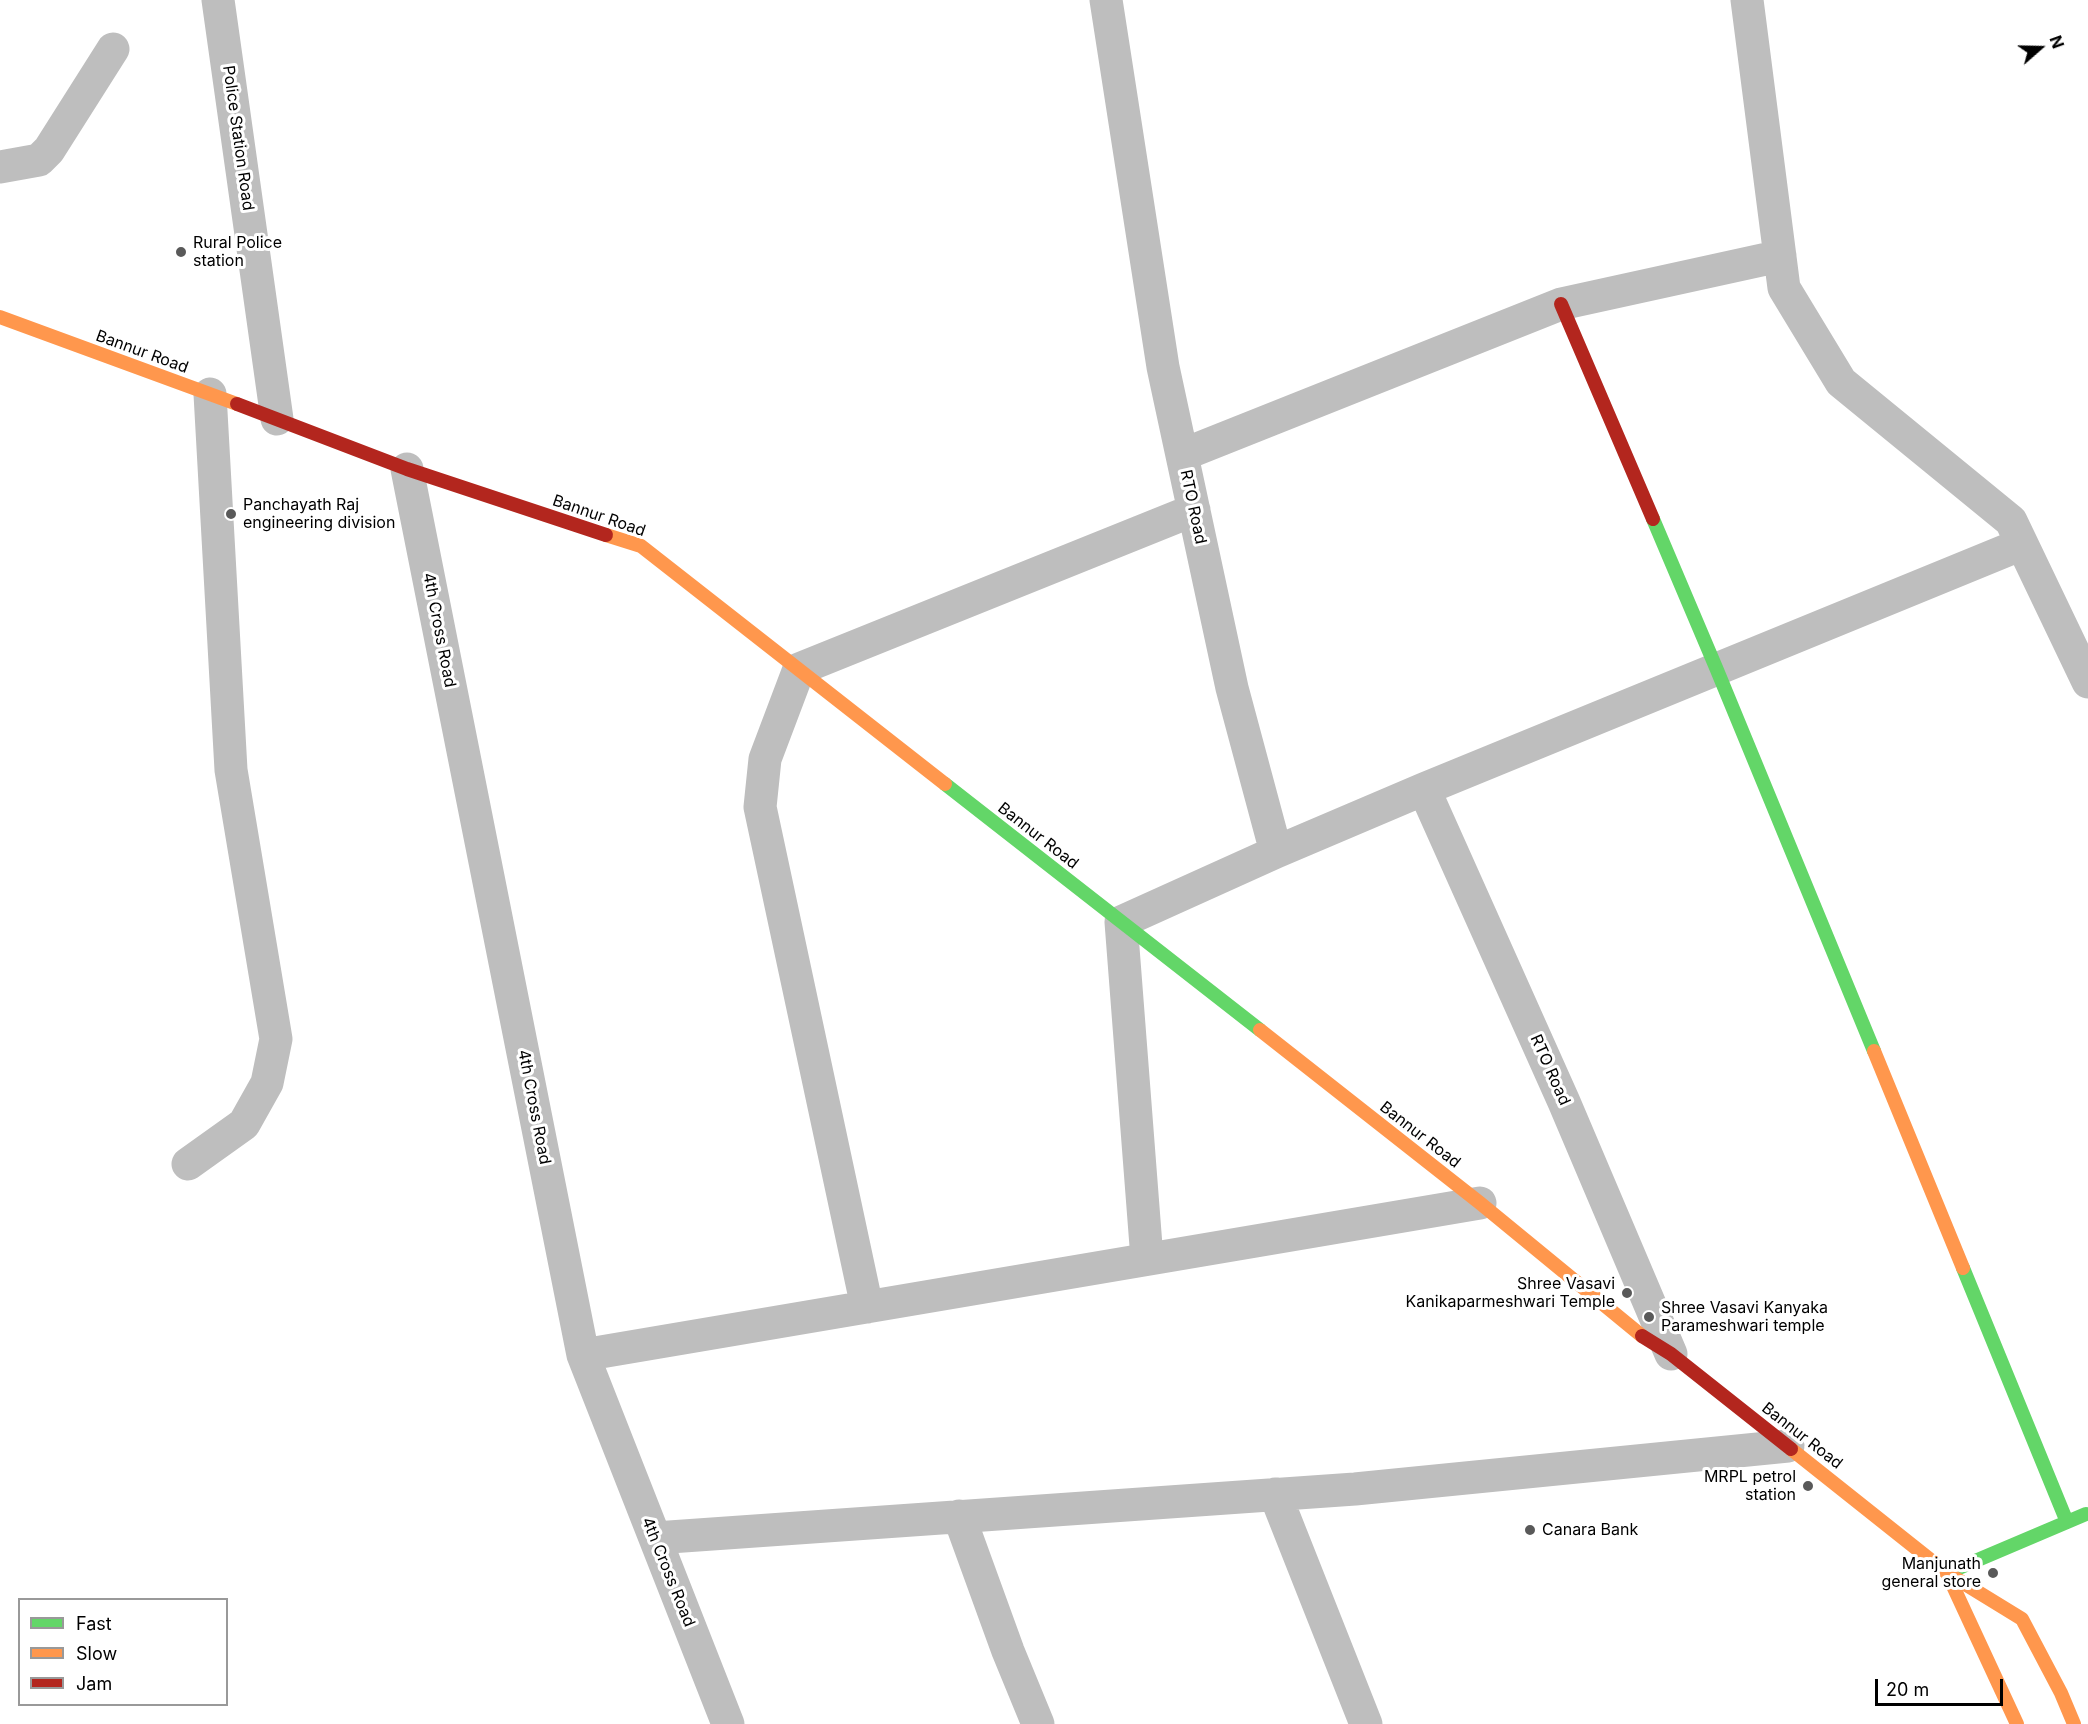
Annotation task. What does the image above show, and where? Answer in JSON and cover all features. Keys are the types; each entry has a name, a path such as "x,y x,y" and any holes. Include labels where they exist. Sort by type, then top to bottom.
{"main road":[{"path":"1561,304 1717,669 2067,1522"},
{"name":"Bannur Road","path":"0,317 277,419 407,470 641,546 1480,1203 1644,1337 1671,1354 1947,1573 2022,1619 2061,1693 2074,1724"},
{"path":"1947,1573 2088,1513"},
{"name":"Bannur Road","path":"1947,1573 2017,1724"}],"street":[{"name":"Police Station Road","path":"218,0 277,419"},
{"name":"RTO Road","path":"1106,0 1164,367 1232,687 1276,852"},
{"path":"1747,0 1784,288 1841,382 2011,521 2088,682"},
{"path":"0,167 39,160 49,150 113,49"},
{"path":"1182,455 1561,304 1780,256"},
{"path":"188,1164 244,1124 267,1083 276,1039 231,770 210,394"},
{"name":"4th Cross Road","path":"407,470 583,1355 728,1724"},
{"path":"867,1307 760,807 765,759 799,669 1194,510"},
{"path":"1147,1259 1121,922 1424,789 2022,544"},
{"name":"RTO Road","path":"1424,789 1564,1102 1671,1354"},
{"path":"583,1355 1480,1203"},
{"path":"655,1538 1355,1489 1788,1446"},
{"path":"1275,1494 1366,1724"},
{"path":"959,1516 1008,1651 1038,1724"}],"traffic: fast":[{"path":"1653,519 1874,1051"},
{"path":"945,784 1260,1030"},
{"path":"1963,1268 2067,1522"},
{"path":"1947,1573 2086,1514"}],"traffic: slow":[{"path":"0,317 237,404"},
{"path":"606,535 641,546 945,784"},
{"path":"1260,1030 1480,1203 1642,1336"},
{"path":"1874,1051 1963,1268"},
{"path":"1791,1449 1947,1573 2022,1619 2061,1693 2074,1724"},
{"path":"1947,1573 2017,1724"}],"traffic: jam":[{"path":"1561,304 1653,519"},
{"path":"237,404 407,469 606,535"},
{"path":"1642,1336 1671,1354 1791,1449"}],"place":[{"name":"Rural Police station","path":"181,252"},
{"name":"Panchayath Raj engineering division","path":"231,514"},
{"name":"Shree Vasavi Kanikaparmeshwari Temple","path":"1627,1293"},
{"name":"Shree Vasavi Kanyaka Parameshwari temple","path":"1649,1317"},
{"name":"MRPL petrol station","path":"1808,1486"},
{"name":"Canara Bank","path":"1530,1530"},
{"name":"Manjunath general store","path":"1993,1573"}]}
